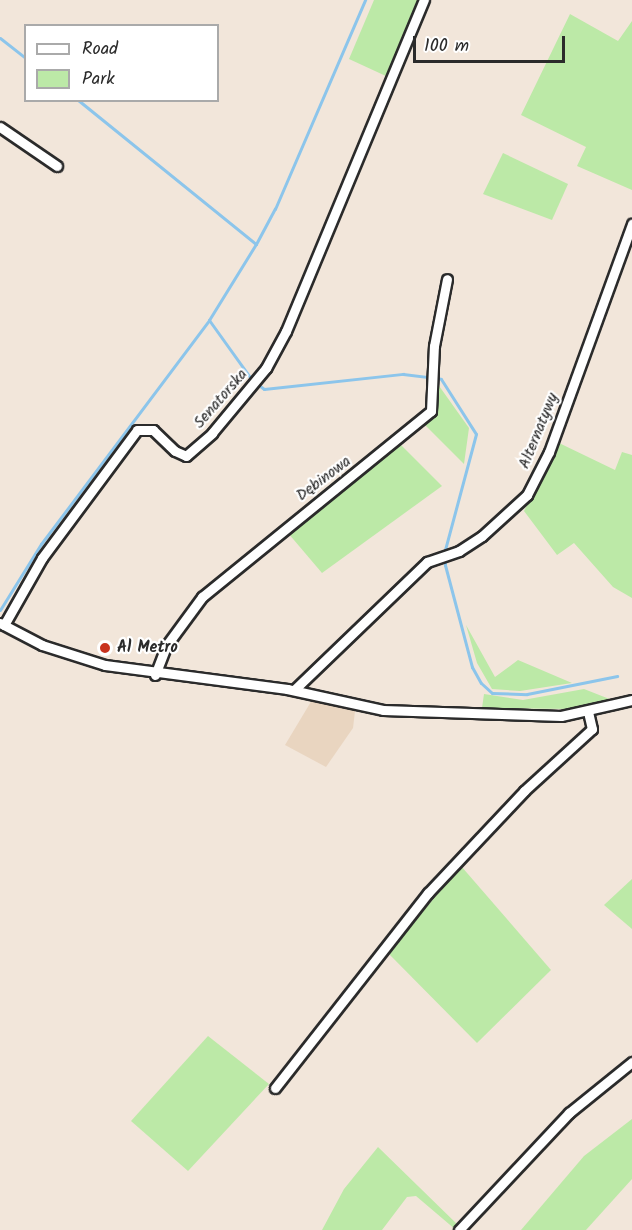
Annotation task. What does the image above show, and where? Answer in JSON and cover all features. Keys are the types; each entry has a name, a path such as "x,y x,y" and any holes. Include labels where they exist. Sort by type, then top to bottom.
{"street":[{"name":"Senatorska","path":"424,0 286,331 259,378 186,456 175,451 153,430 137,430 42,558 2,624 65,654 155,675 294,690 383,710 543,717 588,712 632,700"},
{"path":"0,127 57,166"},
{"name":"Alternatywy","path":"294,690 419,569 482,536 515,509 540,473 632,224"},
{"name":"Dębinowa","path":"155,675 166,646 202,597 431,411 433,371 447,279"},
{"path":"275,1088 428,893 524,791 592,729 588,712"},
{"path":"459,1230 569,1113 632,1062"}],"shaded area":[{"path":"312,700 355,711 353,728 326,767 285,745"}],"green space":[{"path":"374,0 421,0 388,77 349,59"},
{"path":"570,14 618,41 632,21 632,190 577,166 586,147 521,115"},
{"path":"503,153 568,184 552,220 483,194"},
{"path":"437,383 469,428 464,464 424,424 438,407"},
{"path":"399,443 442,486 322,573 288,533"},
{"path":"559,443 615,470 622,452 632,455 632,598 613,587 574,543 557,555 524,511"},
{"path":"466,625 495,677 518,660 572,683 520,691 492,689 477,663"},
{"path":"584,689 612,700 573,709 482,708 484,694 523,700"},
{"path":"461,866 551,970 477,1043 388,953"},
{"path":"632,879 632,929 604,905"},
{"path":"208,1036 269,1084 188,1171 131,1121"},
{"path":"632,1119 632,1179 586,1230 521,1230 584,1156"},
{"path":"378,1147 459,1226 456,1230 416,1196 407,1197 382,1230 322,1230 344,1189"}],"waterway":[{"path":"0,610 41,544 209,320 256,244 275,209 365,0"},
{"path":"0,38 24,56"},
{"path":"80,102 256,244"},
{"path":"209,320 252,380 264,389 403,374 441,379 476,434 445,550 445,565 472,667 481,683 492,693 527,694 617,676"}],"place":[{"name":"Al Metro","path":"105,648"}]}
